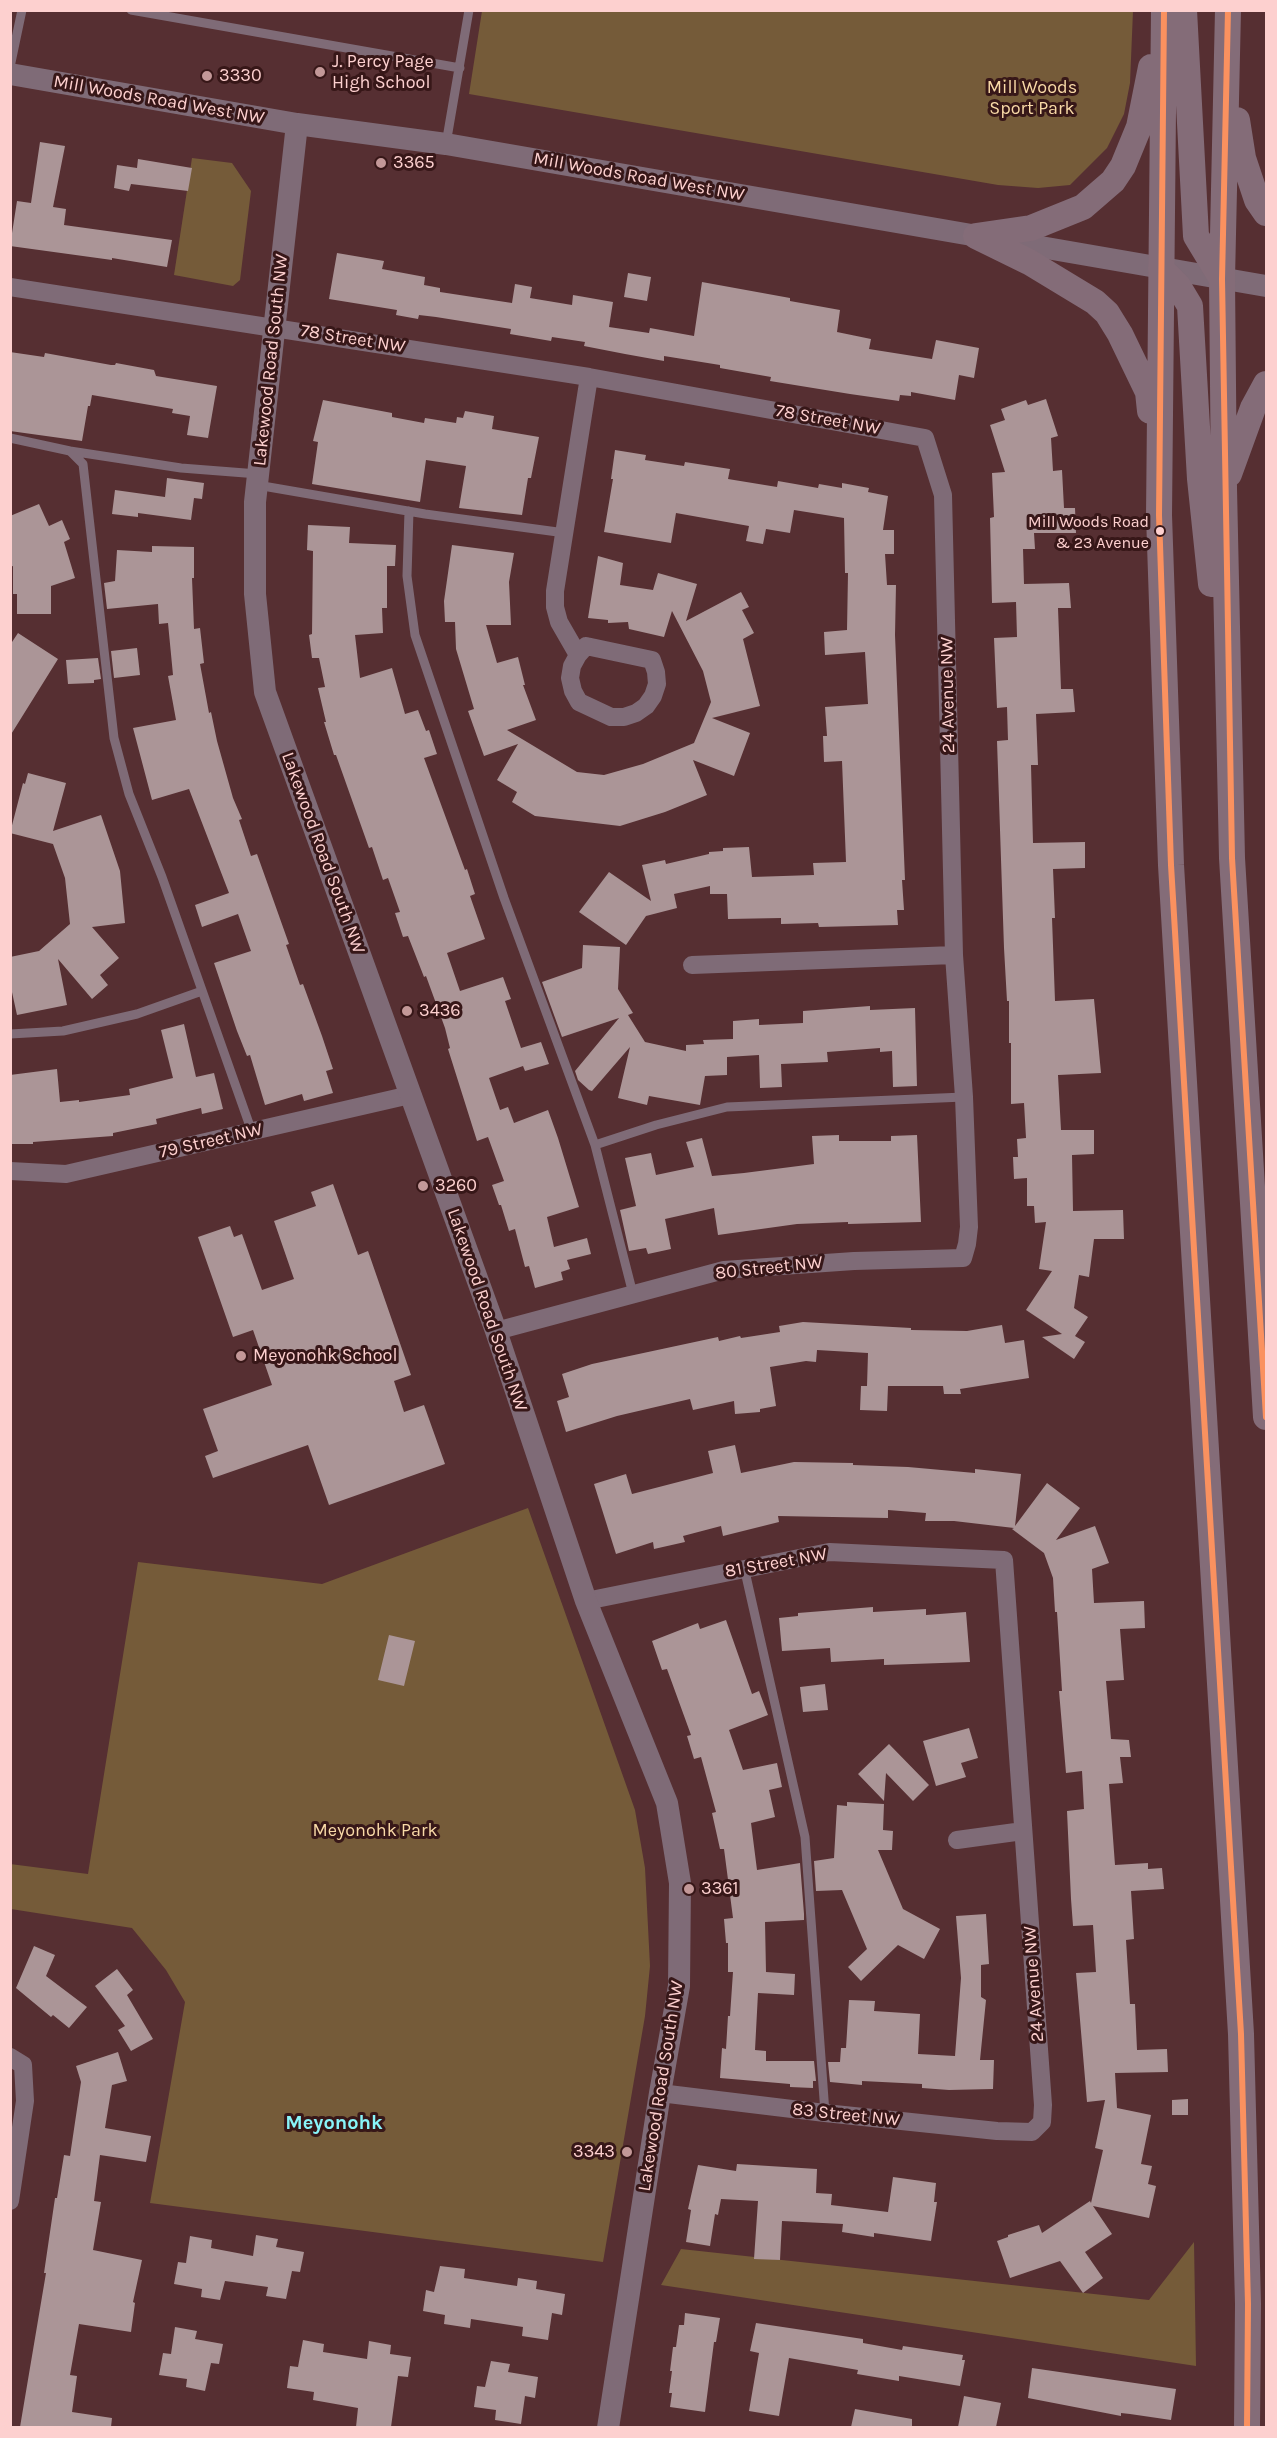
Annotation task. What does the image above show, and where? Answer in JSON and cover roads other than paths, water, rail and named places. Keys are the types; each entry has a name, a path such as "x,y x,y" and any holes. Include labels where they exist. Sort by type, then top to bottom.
{"main road":[{"path":"976,236 1031,228 1083,207 1113,181 1123,166 1139,127 1162,10"},
{"path":"1162,10 1159,515 1171,865 1241,2034 1248,2304 1247,2427"},
{"path":"1184,10 1196,236 1222,279"},
{"path":"1228,10 1222,279 1232,858 1266,1417"},
{"path":"1227,55 1243,158 1257,200 1266,213"},
{"path":"976,236 1029,262 1095,302 1107,313 1120,333 1148,392 1159,515"},
{"path":"1161,268 1178,286 1190,306 1200,479 1214,609 1229,684"},
{"path":"1224,488 1253,408 1266,384"}],"street":[{"name":"Mill Woods Road West NW","path":"10,74 297,124 446,144 1266,286"},
{"name":"Lakewood Road South NW","path":"297,124 258,480 255,594 265,692 496,1330 586,1600 667,1803 680,1884 679,1986 608,2427"},
{"name":"78 Street NW","path":"10,287 276,326 589,377 925,438"},
{"path":"578,655 559,622 555,607 564,533 589,377"},
{"name":"24 Avenue NW","path":"925,438 943,495 954,955 964,1096 969,1227 967,1244"},
{"path":"586,646 652,660 656,678 653,696 646,706 624,717 611,717 579,702 570,678 572,666 578,655 586,646"},
{"path":"692,965 954,955"},
{"name":"79 Street NW","path":"10,1171 66,1174 410,1095"},
{"name":"80 Street NW","path":"496,1330 724,1270 854,1261 963,1258 967,1244"},
{"name":"81 Street NW","path":"586,1600 829,1552 1004,1560"},
{"name":"24 Avenue NW","path":"1004,1560 1043,2105 1042,2122 1032,2132"},
{"path":"957,1840 1023,1832"},
{"path":"10,2201 25,2101 17,2061"},
{"name":"83 Street NW","path":"660,2093 825,2113 1032,2132"}],"lane":[{"path":"10,67 22,10"},
{"path":"131,10 460,68"},
{"path":"446,144 469,10"},
{"path":"10,438 70,451 258,480 409,511 564,533"},
{"path":"70,451 83,464 114,738 129,794 252,1132"},
{"path":"409,511 407,576 415,635 504,898 595,1145 633,1294"},
{"path":"10,1034 63,1031 136,1014 202,991"},
{"path":"595,1145 656,1125 727,1107 964,1096"},
{"path":"744,1567 806,1837 825,2113"}],"place":[{"name":"J. Percy Page High School","path":"320,72"},
{"name":"3330","path":"207,76"},
{"name":"3365","path":"381,163"},
{"name":"Mill Woods Road & 23 Avenue","path":"1160,531"},
{"name":"3436","path":"407,1011"},
{"name":"3260","path":"423,1186"},
{"name":"Meyonohk School","path":"241,1356"},
{"name":"3361","path":"689,1889"},
{"name":"3343","path":"627,2152"}],"district":[{"name":"Meyonohk","path":"334,2123"}],"park label":[{"name":"Mill Woods Sport Park","path":"1032,98"},
{"name":"Meyonohk Park","path":"375,1831"}]}
